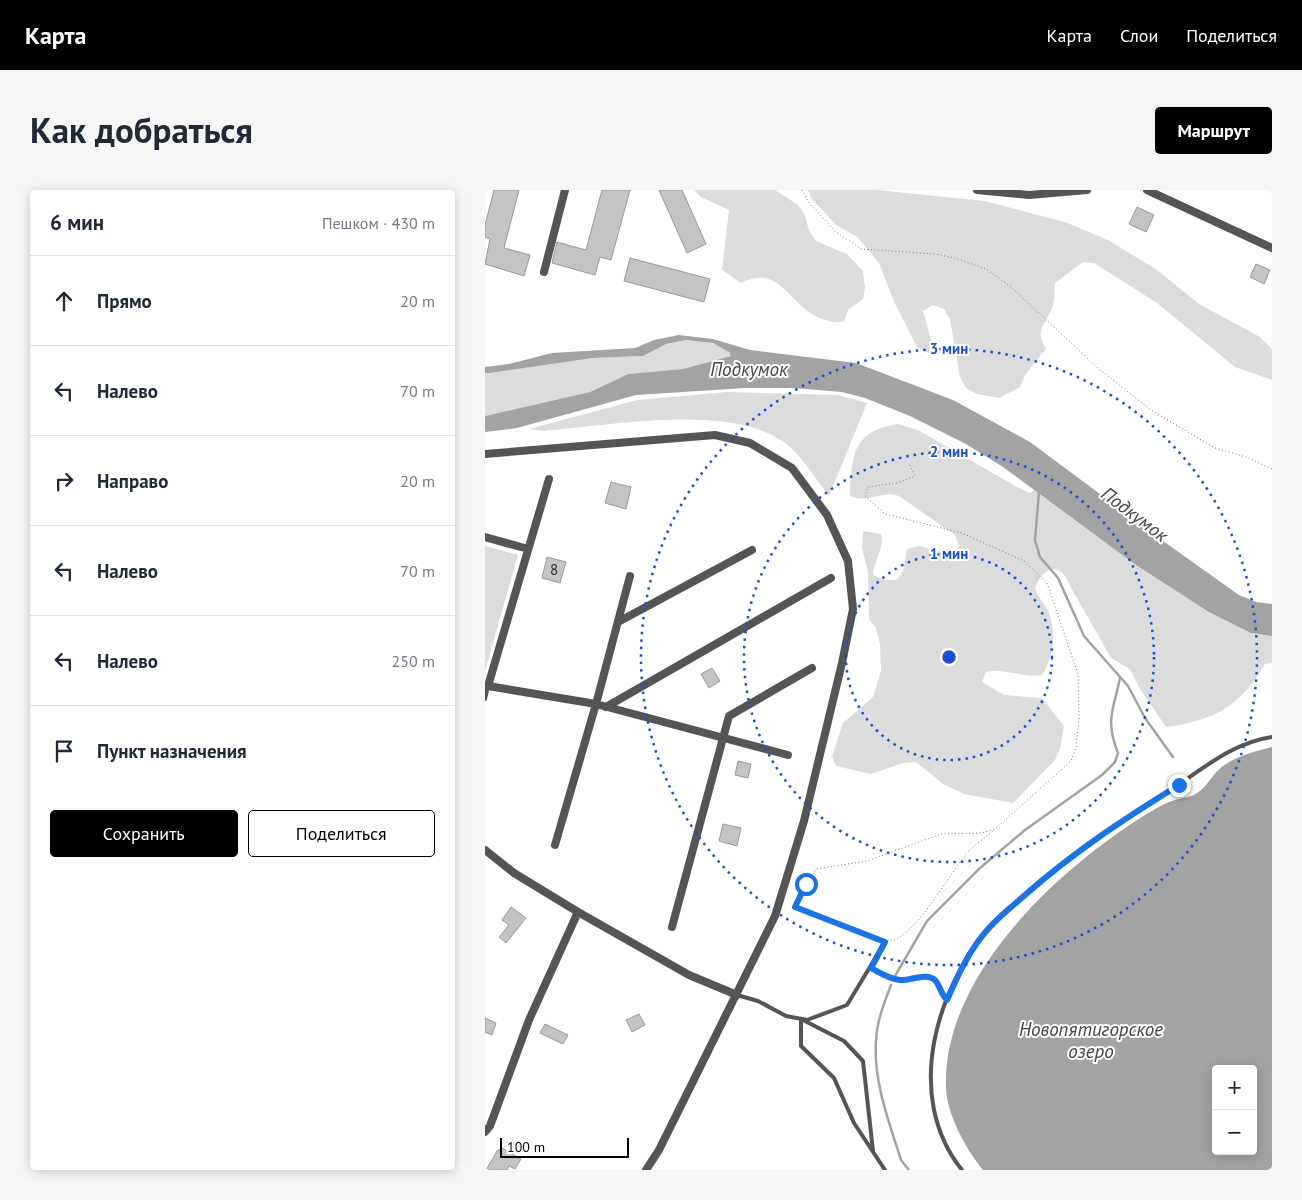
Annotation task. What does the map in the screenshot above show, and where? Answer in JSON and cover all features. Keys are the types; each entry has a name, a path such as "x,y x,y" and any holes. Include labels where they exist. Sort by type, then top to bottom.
{"street":[{"path":"544,272 565,190"},
{"path":"977,190 1029,195 1087,190"},
{"path":"1147,190 1272,248"},
{"path":"485,454 715,435 750,443 792,468 830,523 848,561 853,609 803,820 775,916 659,1150 646,1170"},
{"path":"549,479 487,687 596,704 788,755"},
{"path":"485,538 529,548"},
{"path":"618,622 752,550"},
{"path":"555,844 596,704 630,576"},
{"path":"606,707 831,578"},
{"path":"672,927 729,716 812,668"},
{"path":"485,850 514,873 578,912 689,975 737,995"},
{"path":"485,1132 493,1118 529,1020 578,912"},
{"path":"485,1112 493,1118"}],"lane":[{"path":"485,699 487,687"},
{"path":"962,1170 941,1130 931,1093 930,1074 934,1040 947,1000 961,967 977,942 997,919 1043,879 1105,831 1179,785 1221,755 1256,740 1272,737"},
{"path":"737,995 759,1001 786,1016 807,1020 847,1005 885,942 795,907"},
{"path":"801,1019 801,1046 834,1078 854,1124 885,1170"},
{"path":"801,1019 844,1041 863,1060 873,1151"}],"path":[{"path":"802,190 809,203 835,231 861,249 935,254 955,258 986,269 1010,286 1099,369 1151,410 1215,448 1246,457 1272,468"},
{"path":"885,942 902,936 936,898 969,850 1071,761 1076,748 1079,718 1078,674 1047,583 1024,561 962,533 885,514 865,496 868,488 897,483 915,476 909,463"},
{"path":"795,907 816,868 867,861 941,834 981,834 995,829"},
{"path":"871,968 895,979 910,980 930,977 936,980 940,993 947,1000"}],"shaded area":[{"path":"694,190 775,190 798,205 805,215 809,231 816,241 847,254 863,271 865,288 863,299 848,310 844,321 835,322 822,319 810,313 784,289 766,278 755,278 741,283 722,270 729,210 701,197"},
{"path":"808,190 877,190 985,201 1065,222 1108,240 1157,270 1199,304 1260,337 1272,349 1272,380 1235,367 1157,303 1094,263 1083,262 1055,283 1053,305 1041,332 1046,349 1025,375 1020,387 999,398 977,394 966,388 960,377 950,319 944,309 933,305 923,311 932,343 928,353 917,347 895,304 879,263 857,237 836,225 811,198"},
{"path":"686,340 718,345 728,351 731,356 683,369 628,374 590,392 485,416 485,373 593,358 643,356 666,344"},
{"path":"727,392 838,395 867,403 829,496 805,463 789,446 766,432 737,424 705,420 671,420 543,431 529,429 637,400"},
{"path":"897,424 918,430 1017,487 1030,493 1034,490 1090,531 1251,633 1272,636 1272,663 1265,664 1246,691 1224,709 1198,721 1166,727 1140,689 1130,669 1111,658 1066,578 1062,573 1052,569 1043,575 1035,588 1048,611 1053,627 1052,652 1042,675 1035,676 993,671 986,672 982,682 1004,695 1042,698 1064,726 1060,749 1055,760 1013,803 964,794 943,784 916,762 903,763 871,774 836,766 832,756 843,723 873,697 881,671 880,644 876,628 869,619 868,572 862,548 863,531 881,534 882,544 873,575 885,580 896,580 903,572 907,549 919,546 952,555 959,546 955,535 899,496 885,495 863,499 850,496 852,469 857,448 863,439 871,433 882,427"},
{"path":"485,546 518,555 485,671"}],"water":[{"name":"Подкумок","path":"679,335 713,339 750,350 856,363 953,400 1030,442 1239,595 1256,602 1272,604 1272,636 1251,633 1209,612 1136,565 1003,467 966,444 910,416 865,398 842,392 794,388 745,388 636,395 517,428 485,432 485,416 590,392 628,374 683,369 731,356 729,352 713,343 686,340 666,344 643,356 593,358 489,373 485,373 485,367 509,364 552,353 635,348 654,340"},
{"name":"Новопятигорское озеро","path":"1272,747 1272,1170 983,1170 970,1152 954,1120 946,1088 950,1046 963,1006 984,967 1011,930 1042,896 1076,865 1111,838 1158,807 1197,793 1219,769 1228,762 1246,754"}],"building":[{"path":"494,190 519,190 504,248 530,255 524,276 485,264 490,239 485,237 485,225"},
{"path":"602,190 630,190 611,260 600,257 595,275 552,263 557,242 586,250"},
{"path":"659,190 682,190 706,244 687,253"},
{"path":"1137,207 1154,215 1146,232 1129,224"},
{"path":"630,258 710,279 704,302 624,281"},
{"path":"1256,264 1270,270 1264,284 1250,277"},
{"path":"611,482 631,487 626,509 605,503"},
{"path":"547,557 566,562 560,583 542,578"},
{"path":"712,668 720,681 709,688 701,674"},
{"path":"738,761 751,764 748,778 735,775"},
{"path":"723,824 741,828 737,846 719,841"},
{"path":"511,907 526,918 506,943 499,937 509,925 502,920"},
{"path":"639,1014 645,1025 632,1032 626,1020"},
{"path":"485,1018 496,1023 492,1035 485,1032"},
{"path":"545,1024 568,1035 563,1044 540,1033"},
{"path":"502,1148 521,1159 515,1169 509,1166 507,1170 486,1170 497,1151"}],"waterway":[{"path":"1039,492 1035,540 1040,557 1058,578 1084,636 1128,686 1145,718 1173,757"},
{"path":"895,976 927,921 980,868 1025,830 1102,775 1115,762 1118,753 1112,732 1111,716 1120,678"},
{"path":"891,985 883,1005 878,1026 876,1040 877,1071 883,1101 901,1160 909,1170"}],"route":[{"path":"806,884 795,907 885,942 871,968 889,978 899,980 910,980 922,976 930,977 936,980 940,993 947,1000 961,967 977,942 997,919 1043,879 1105,831 1179,785"}]}
